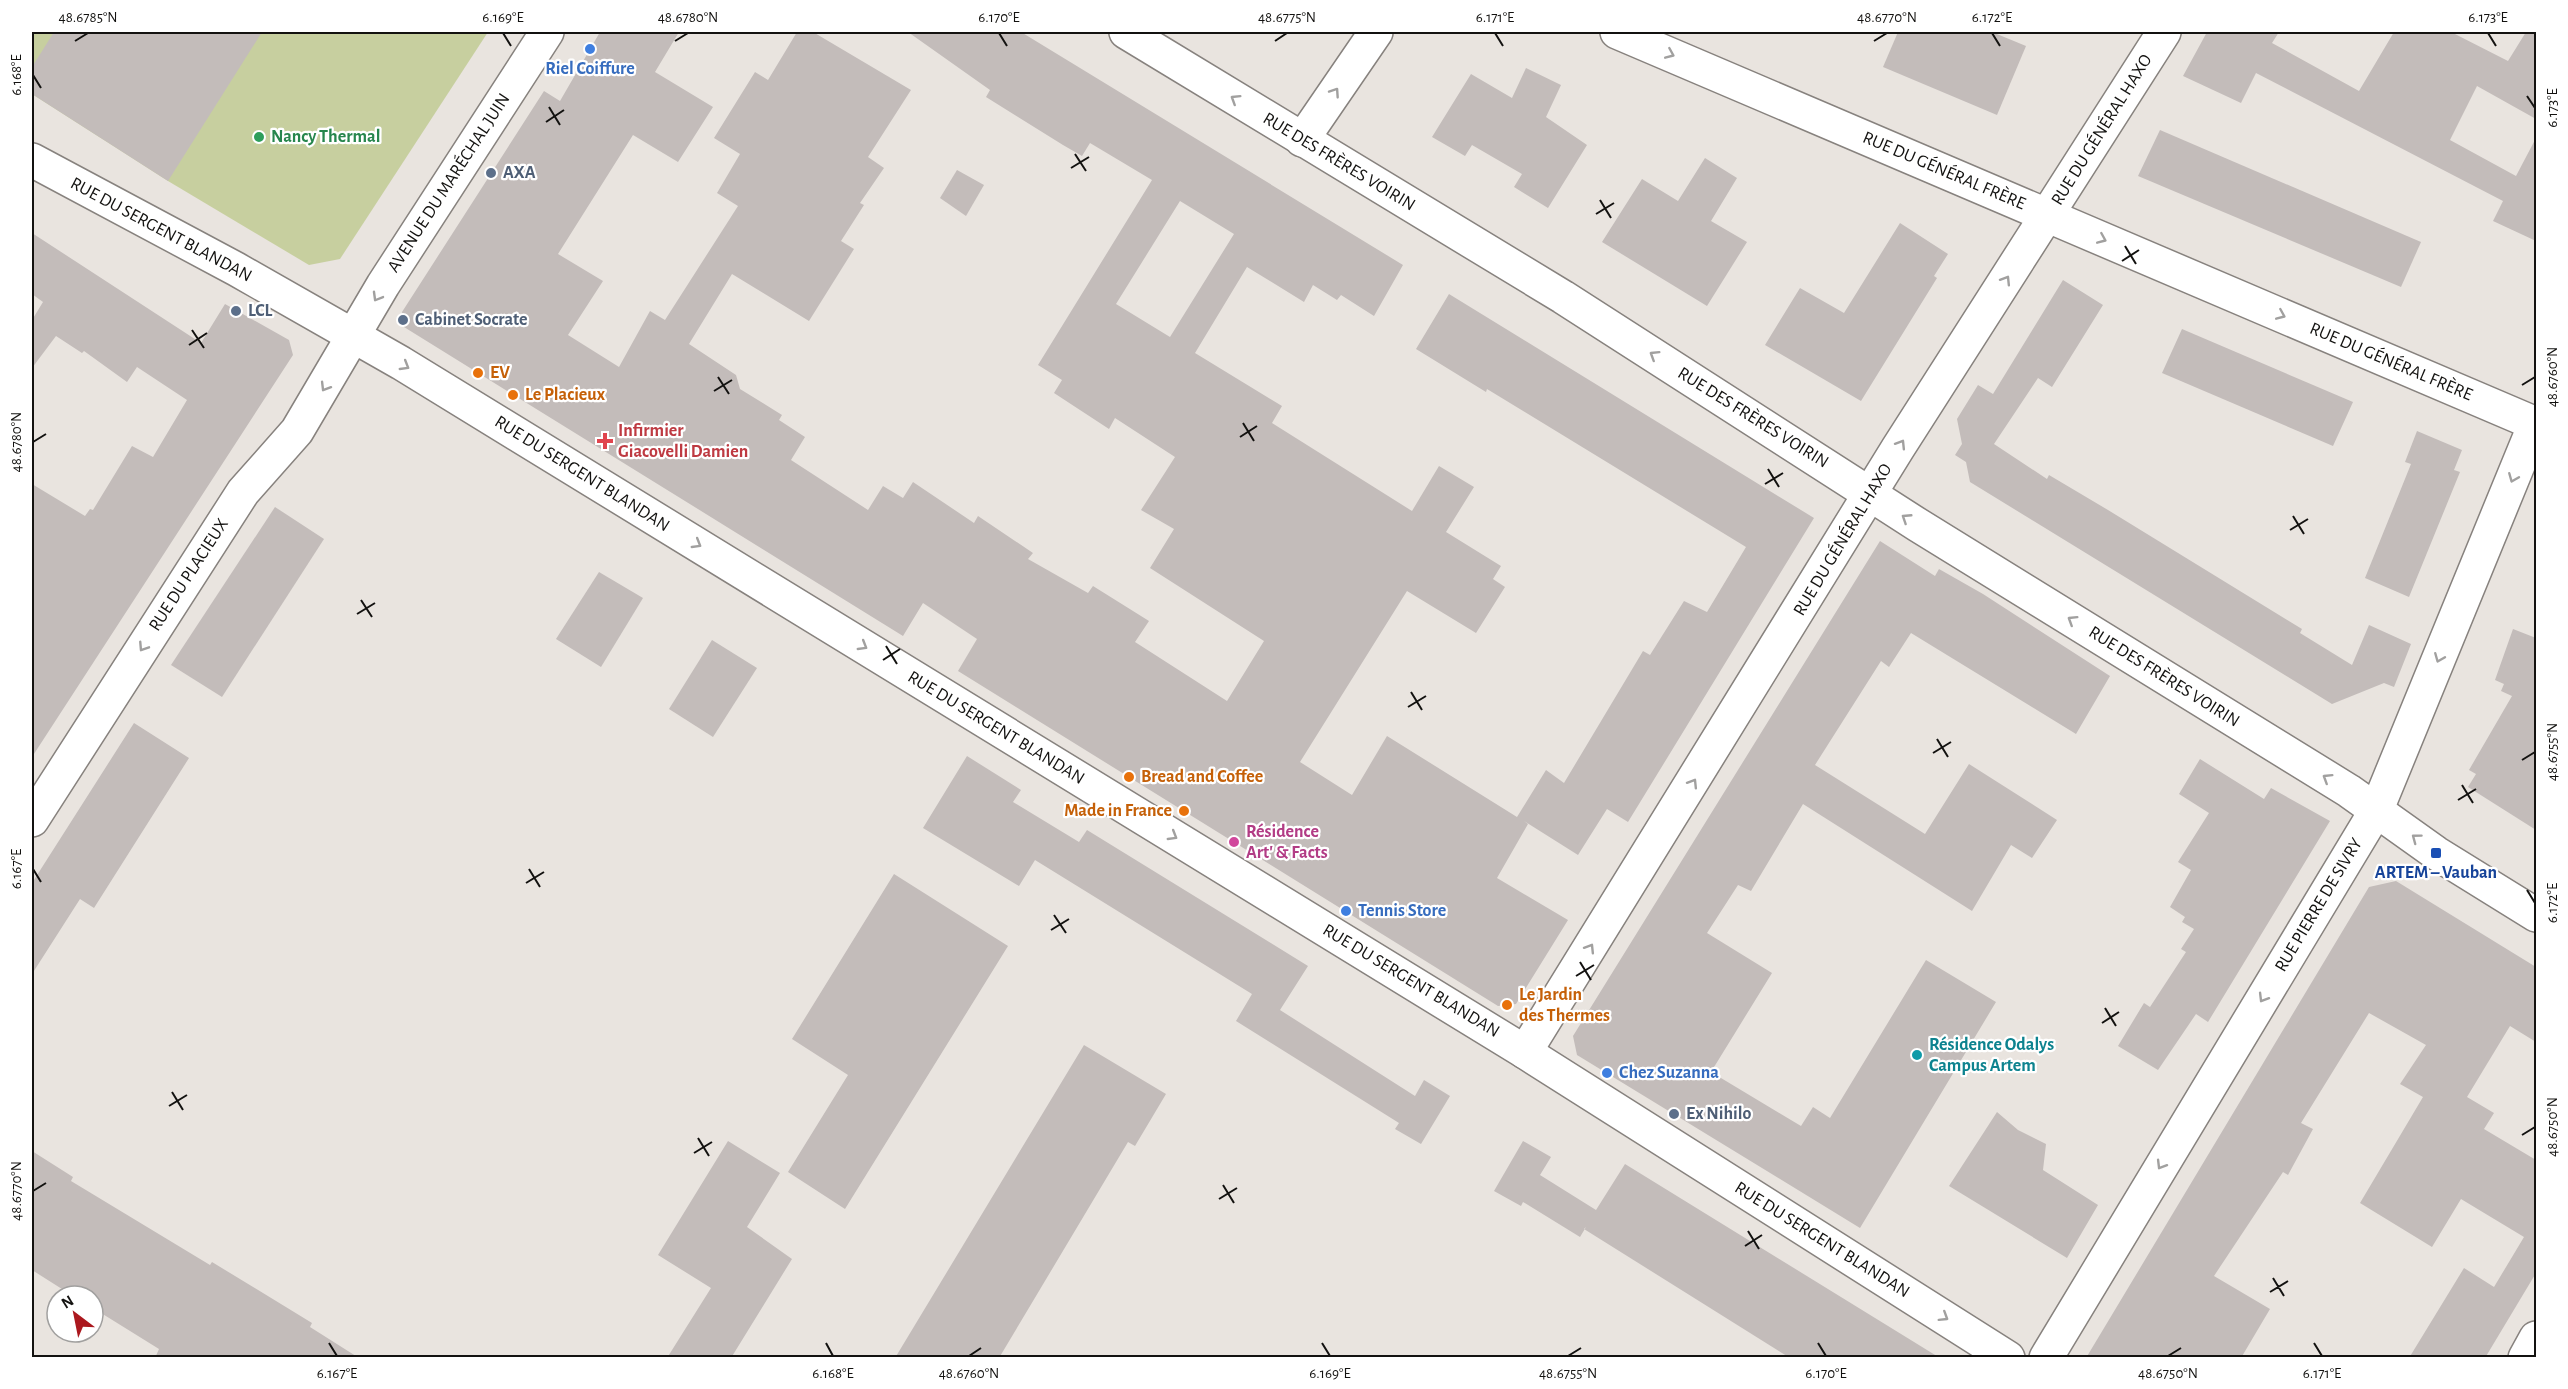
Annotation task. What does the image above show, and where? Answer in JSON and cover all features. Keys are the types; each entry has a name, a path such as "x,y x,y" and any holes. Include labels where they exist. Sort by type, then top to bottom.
{"street":[{"name":"AVENUE DU MARÉCHAL JUIN","path":"354,337 383,285 547,32"},
{"name":"RUE DES FRÈRES VOIRIN","path":"1126,32 1563,297 1872,495 2377,809 2436,853 2536,915"},
{"path":"1302,140 1376,32"},
{"name":"RUE DU GÉNÉRAL FRÈRE","path":"1617,32 2536,424"},
{"name":"RUE DU GÉNÉRAL HAXO","path":"1526,1052 1872,495 1898,448 2164,32"},
{"name":"RUE DU SERGENT BLANDAN","path":"32,160 236,269 354,337 1526,1052 2008,1358"},
{"name":"RUE DU PLACIEUX","path":"32,820 243,492 297,430 354,337"},
{"name":"RUE PIERRE DE SIVRY","path":"2046,1358 2377,809 2536,424"},
{"path":"2525,1358 2536,1338"}],"green space":[{"name":"Nancy Thermal","path":"32,32 488,32 340,259 309,265 168,181 32,94"}],"building":[{"path":"54,32 262,32 168,181 32,94 32,67"},
{"path":"600,32 679,32 655,72 713,107 678,162 633,135 558,254 603,281 568,335 619,367 650,311 665,320 738,206 717,193 740,154 714,138 755,72 768,80 797,32 813,32 911,90 868,157 884,168 860,203 864,205 841,241 854,249 809,321 732,274 689,344 736,375 740,389 782,415 779,420 805,437 791,460 868,510 883,486 903,498 913,482 974,523 978,516 1033,553 1028,559 1088,593 1093,586 1149,621 1135,642 1227,701 1264,641 1150,568 1174,529 1141,510 1175,457 1115,418 1109,429 1054,393 1062,380 1038,365 1152,180 1090,143 1082,156 1063,145 986,97 990,90 908,32 1021,32 1403,265 1374,316 1341,295 1337,300 1313,285 1304,302 1247,267 1195,353 1282,406 1272,423 1412,511 1439,466 1474,487 1446,532 1501,566 1493,579 1505,587 1476,633 1407,591 1300,762 1352,795 1387,736 1517,817 1546,770 1564,783 1643,651 1650,655 1684,601 1707,612 1746,547 1487,389 1486,392 1416,349 1449,294 1814,518 1628,822 1607,809 1578,855 1524,821 1528,824 1497,878 1568,920 1516,1004 1498,1006 958,671 977,639 923,603 903,636 404,327 402,312 544,91 560,101","holes":["1180,201 1234,234 1170,337 1116,304"]},
{"path":"1898,32 1992,32 2026,46 1997,115 1883,67"},
{"path":"2207,32 2279,32 2272,43 2359,91 2394,32 2451,32 2508,61 2526,32 2536,32 2536,119 2477,86 2450,140 2516,176 2536,138 2536,241 2493,221 2503,201 2256,73 2241,103 2183,76"},
{"path":"1526,68 1561,85 1546,117 1587,145 1548,208 1514,187 1522,174 1472,145 1465,156 1432,137 1471,74 1512,98"},
{"path":"2160,130 2421,242 2401,287 2138,176"},
{"path":"1705,158 1737,178 1711,221 1747,242 1707,306 1602,242 1642,179 1678,201"},
{"path":"957,170 984,185 966,216 940,198"},
{"path":"1900,223 1948,254 1934,276 1937,278 1861,401 1765,345 1800,288 1844,313"},
{"path":"32,233 201,343 225,304 289,340 293,355 32,757 32,484 85,516 90,509 93,510 132,446 153,457 187,400 137,367 127,382 84,351 82,353 56,336 32,368 32,320 43,302 32,294"},
{"path":"2063,280 2103,305 2052,387 2038,378 1994,444 2047,479 2049,475 2302,629 2300,633 2352,665 2369,625 2411,644 2394,687 2384,683 2332,704 1970,482 1966,462 1955,455 1962,444 1957,419 1978,385 1993,394"},
{"path":"2182,329 2353,402 2333,446 2162,373"},
{"path":"2417,431 2462,450 2454,470 2460,472 2409,597 2365,578 2411,464 2405,462"},
{"path":"275,507 324,539 222,697 171,665"},
{"path":"1880,541 1935,576 1939,569 1983,594 2110,676 2076,734 1911,633 1889,667 1881,661 1815,765 1925,834 1969,764 2057,820 2032,858 2011,845 1972,911 1803,804 1751,891 1738,885 1707,933 1772,973 1711,1072 1801,1126 1813,1107 1830,1118 1926,960 1996,1002 1860,1228 1577,1055 1573,1036"},
{"path":"599,572 643,598 601,667 556,639"},
{"path":"2513,629 2536,638 2536,830 2468,787 2476,774 2469,770 2512,696 2501,691 2504,684 2495,680"},
{"path":"712,640 757,668 713,737 669,709"},
{"path":"134,723 189,758 94,908 80,899 32,974 32,883"},
{"path":"967,756 1021,790 1013,802 1079,842 1087,830 1308,966 1280,1010 1415,1096 1424,1080 1450,1096 1421,1144 1395,1129 1399,1123 1236,1021 1252,994 1035,860 1019,886 923,828"},
{"path":"2200,759 2264,799 2271,788 2330,821 2208,1022 2196,1014 2158,1070 2118,1046 2144,1003 2150,1007 2186,952 2181,949 2194,929 2182,922 2185,917 2170,907 2191,870 2178,862 2209,813 2179,794"},
{"path":"894,874 1008,946 845,1209 788,1172 848,1075 792,1039"},
{"path":"2396,881 2536,967 2536,1042 2510,1026 2467,1097 2494,1113 2484,1129 2536,1160 2536,1273 2485,1358 2409,1358 2464,1268 2494,1287 2524,1237 2461,1199 2432,1247 2360,1203 2423,1097 2400,1084 2426,1045 2369,1013 2301,1123 2313,1129 2288,1175 2283,1172 2214,1276 2270,1309 2241,1358 2086,1358 2369,887"},
{"path":"1084,1045 1166,1094 1135,1146 1128,1142 999,1358 895,1358"},
{"path":"1997,1112 2018,1130 2046,1144 2043,1170 2098,1205 2067,1258 1949,1186"},
{"path":"728,1141 780,1173 747,1227 792,1259 731,1358 667,1358 711,1288 658,1255"},
{"path":"1523,1141 1551,1157 1540,1175 1596,1210 1625,1164 1940,1358 1790,1358 1585,1229 1580,1237 1523,1202 1521,1206 1494,1191"},
{"path":"32,1151 73,1177 71,1181 210,1265 212,1262 312,1323 310,1327 359,1358 155,1358 159,1349 105,1315 105,1284 54,1284 32,1270"}],"place":[{"name":"Riel Coiffure","path":"590,49"},
{"name":"Nancy Thermal","path":"259,137"},
{"name":"AXA","path":"491,173"},
{"name":"LCL","path":"236,311"},
{"name":"Cabinet Socrate","path":"403,320"},
{"name":"EV","path":"478,373"},
{"name":"Le Placieux","path":"513,395"},
{"name":"Infirmier Giacovelli Damien","path":"605,441"},
{"name":"Bread and Coffee","path":"1129,777"},
{"name":"Made in France","path":"1184,811"},
{"name":"Résidence Art' & Facts","path":"1234,842"},
{"name":"ARTEM – Vauban","path":"2436,853"},
{"name":"Tennis Store","path":"1346,911"},
{"name":"Le Jardin des Thermes","path":"1507,1005"},
{"name":"Résidence Odalys Campus Artem","path":"1917,1055"},
{"name":"Chez Suzanna","path":"1607,1073"},
{"name":"Ex Nihilo","path":"1674,1114"}]}
